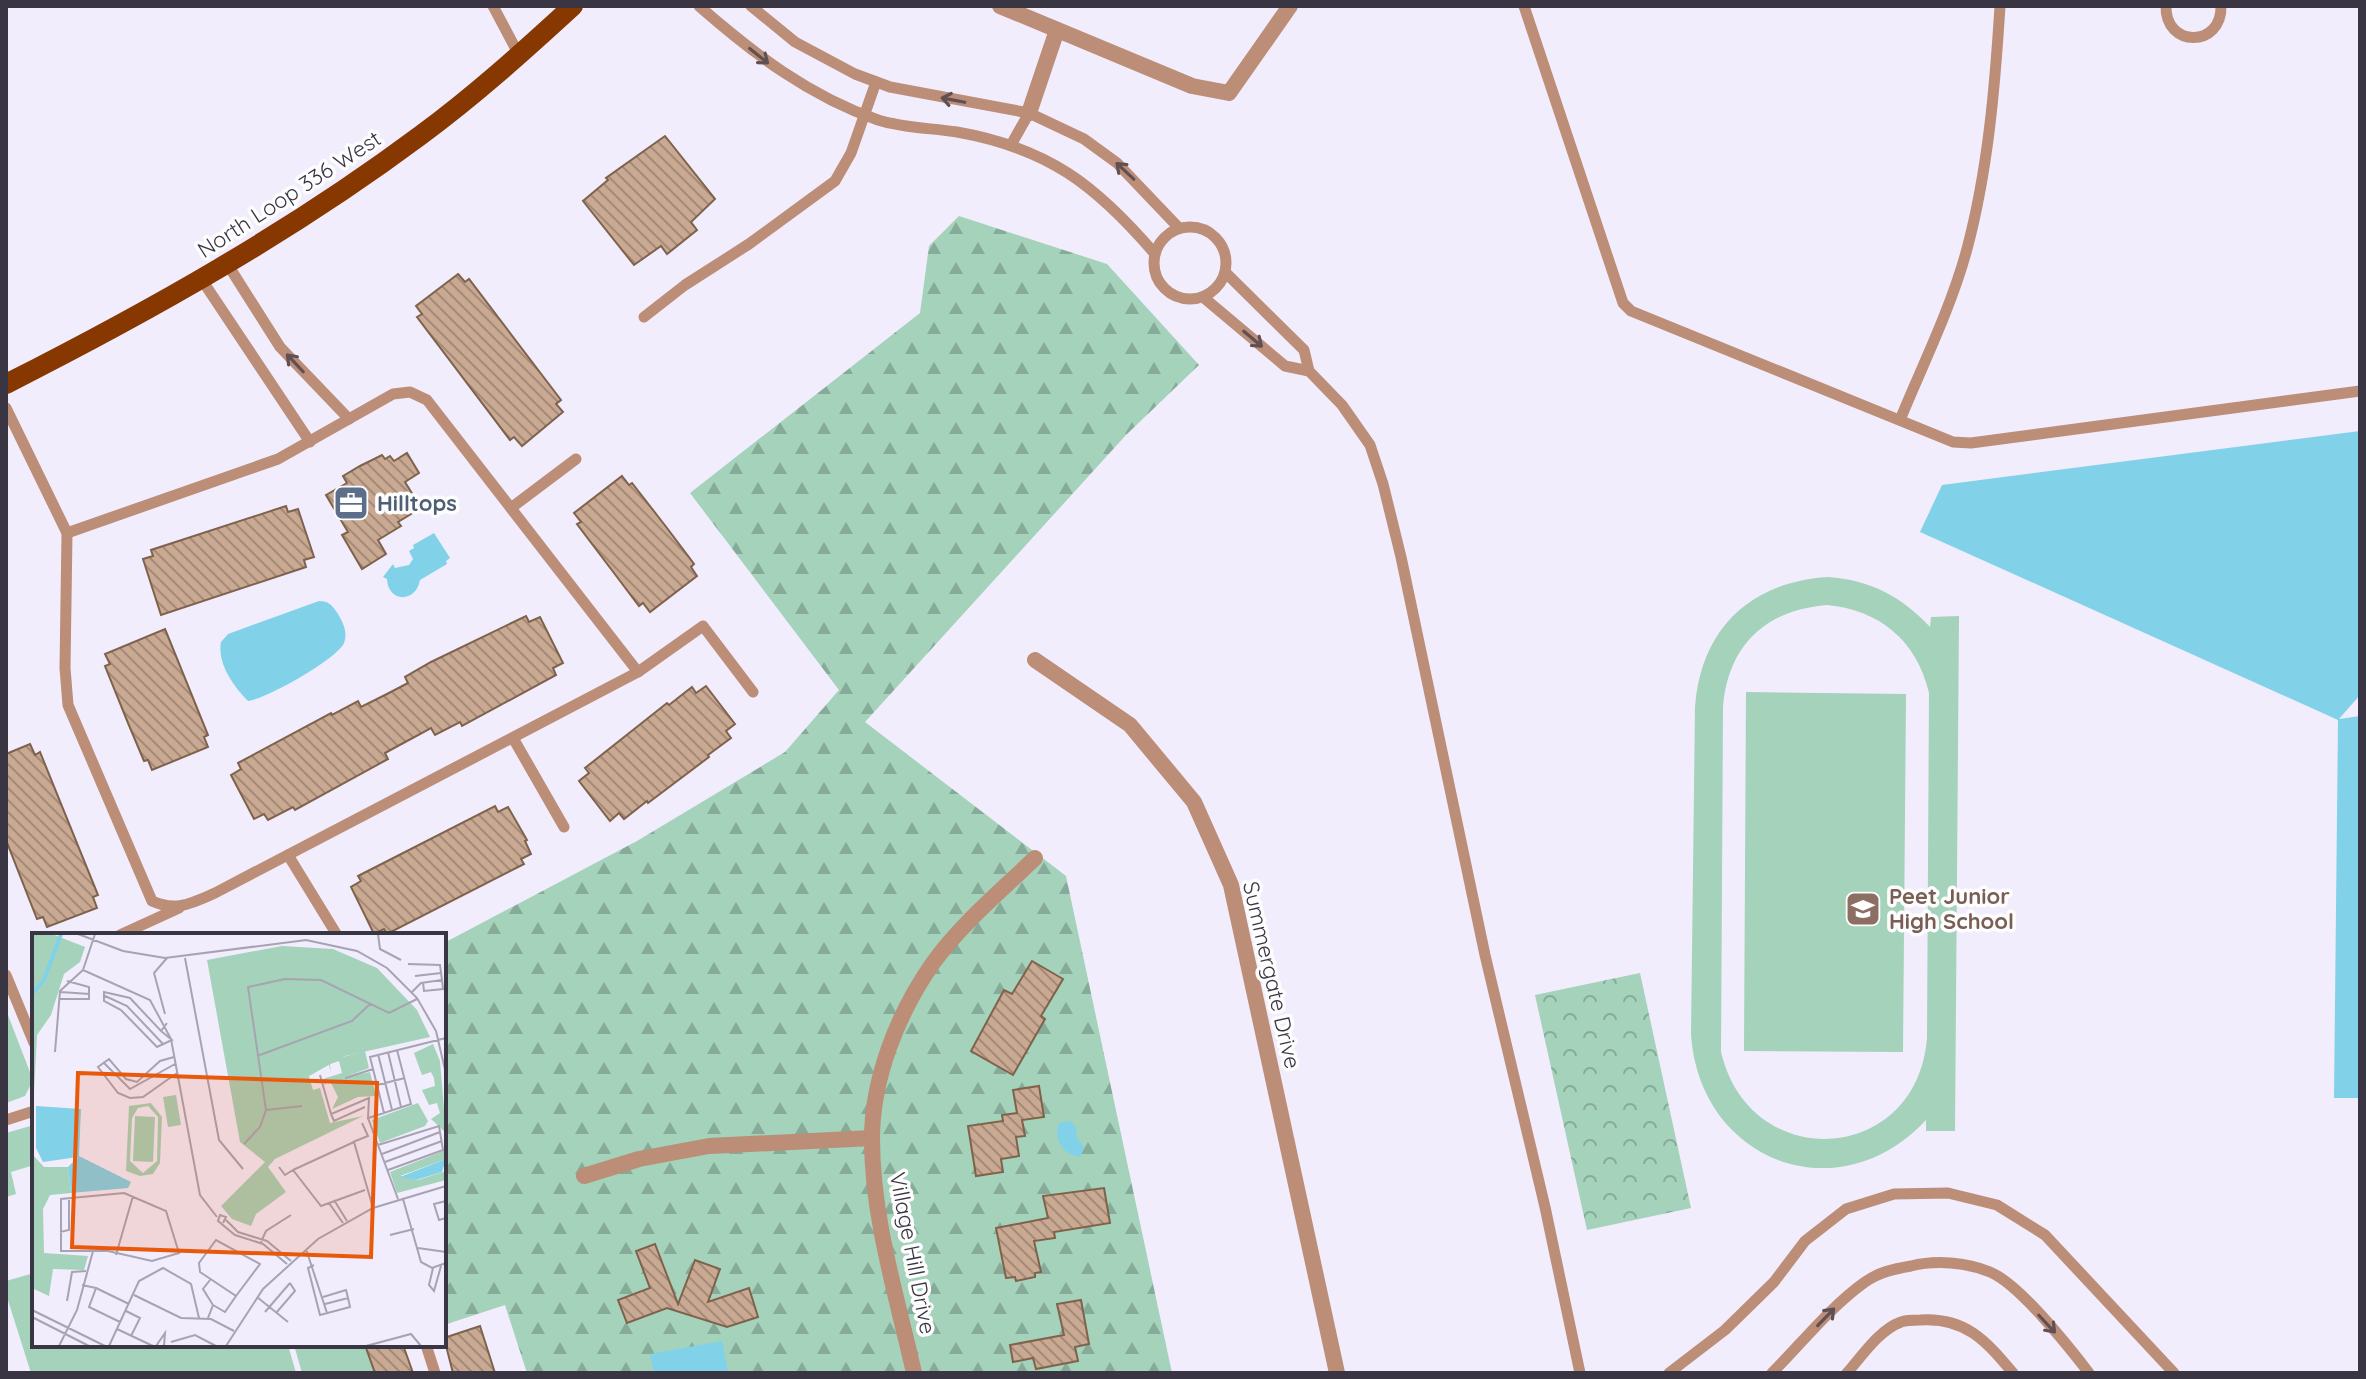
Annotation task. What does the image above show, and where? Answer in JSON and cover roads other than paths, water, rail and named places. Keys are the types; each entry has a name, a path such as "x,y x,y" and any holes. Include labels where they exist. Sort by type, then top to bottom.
{"main road":[{"name":"North Loop 336 West","path":"6,384 110,332 228,265 325,204 422,134 519,55 573,6"}],"street":[{"path":"1000,6 1192,86 1229,93 1290,6"},
{"path":"1029,113 1057,30"},
{"name":"Summergate Drive","path":"1035,660 1130,725 1194,802 1231,885 1337,1373"},
{"name":"Village Hill Drive","path":"914,1373 878,1210 872,1138 878,1092 890,1046 909,1002 934,962 967,924 1035,858"},
{"path":"584,1176 639,1159 709,1146 872,1138"}],"lane":[{"path":"493,6 519,55"},
{"path":"699,6 775,68 828,101 882,122 959,132 1011,145 1062,167 1104,200 1155,254"},
{"path":"751,6 795,42 876,82 935,97 1029,113 1084,139 1117,163 1179,228"},
{"path":"1524,6 1623,303 1631,311 1953,442 1971,443 2360,391"},
{"path":"1900,420 1967,249 1993,105 2000,6"},
{"path":"2166,6 2166,16 2173,28 2192,38 2205,35 2216,27 2221,6"},
{"path":"644,317 835,181 851,153 876,82"},
{"path":"1011,145 1029,113"},
{"path":"1195,226 1210,231 1221,242 1227,257 1226,273 1213,291 1203,297 1177,297 1158,280 1154,267 1155,254 1168,233 1179,228 1195,226"},
{"path":"228,265 280,347 349,419"},
{"path":"1226,273 1304,350 1309,371 1342,405 1370,445 1383,484 1580,1373"},
{"path":"202,280 310,442"},
{"path":"1203,297 1285,366 1309,371"},
{"path":"67,533 278,459 393,394 410,392 427,400 638,672"},
{"path":"6,408 67,533 65,668 68,705 152,901 164,907 180,908"},
{"path":"511,508 576,459"},
{"path":"124,933 215,893 638,672 703,626 753,692"},
{"path":"513,738 564,827"},
{"path":"288,855 336,933"},
{"path":"6,975 32,1038"},
{"path":"6,1120 32,1112"},
{"path":"1669,1373 1725,1330 1774,1282 1805,1241 1846,1209 1894,1194 1948,1193 1997,1205 2045,1235 2174,1373"},
{"path":"1772,1373 1840,1303 1867,1281 1885,1271 1948,1263 1991,1272 2013,1288 2089,1373"},
{"path":"1847,1373 1878,1338 1902,1321 1929,1320 1963,1326 1990,1347 2013,1373"},
{"path":"427,1347 435,1373"}],"water":[{"path":"2360,431 2360,695 2339,719 2360,716 2360,1098 2334,1098 2338,720 1920,532 1942,485"},
{"path":"434,533 450,558 447,564 420,580 408,596 392,593 387,579 383,577 393,564 395,568 409,565 413,559 409,551 414,548 413,545"},
{"path":"319,601 330,604 338,614 345,631 344,643 329,659 300,677 248,701 227,674 221,658 221,642 228,634"},
{"path":"1070,1121 1076,1127 1077,1138 1084,1148 1080,1157 1064,1150 1057,1134 1059,1123"},
{"path":"722,1341 728,1372 654,1373 650,1354"}],"place":[{"name":"Hilltops","path":"351,503"},
{"name":"Peet Junior High School","path":"1863,909"}]}
